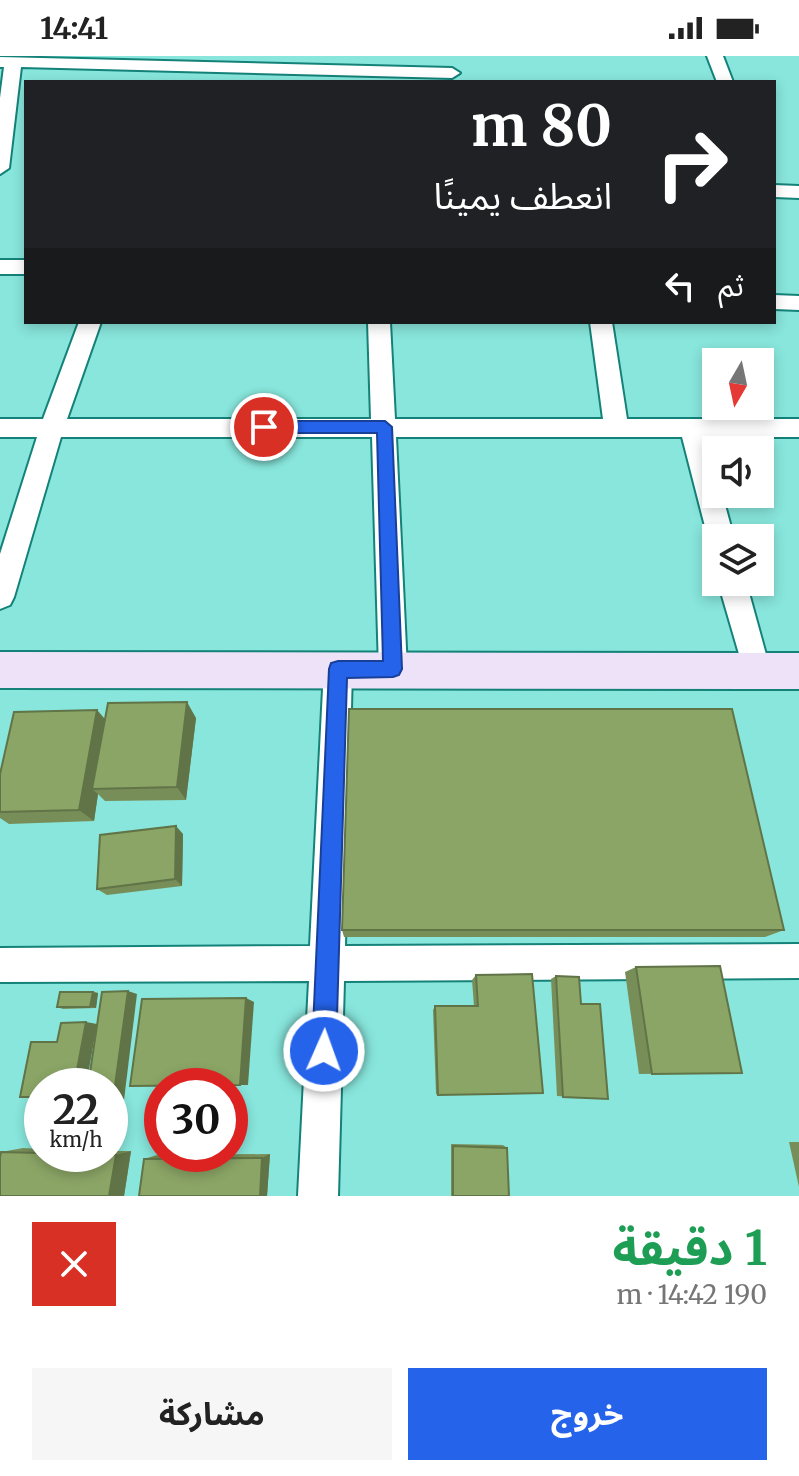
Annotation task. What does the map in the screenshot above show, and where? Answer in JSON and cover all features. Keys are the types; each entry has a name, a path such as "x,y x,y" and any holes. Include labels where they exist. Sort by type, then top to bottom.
{"street":[{"path":"715,56 724,80"},
{"path":"0,168 6,62 367,77 452,70"},
{"path":"776,191 799,192"},
{"path":"0,267 24,267"},
{"path":"776,302 799,303"},
{"path":"0,597 52,427 89,324"},
{"path":"379,324 393,669"},
{"path":"601,324 616,428"},
{"path":"691,427 717,524"},
{"path":"0,428 799,428"},
{"path":"736,596 756,669"},
{"path":"318,1196 338,669"},
{"path":"0,670 799,671"},
{"path":"0,965 799,961"}],"building":[{"path":"187,702 177,787 92,789 108,703"},
{"path":"349,709 732,709 784,930 342,930"},
{"path":"97,710 79,810 0,812 0,774 14,712"},
{"path":"176,826 175,879 97,889 100,835"},
{"path":"720,966 742,1073 652,1074 636,967"},
{"path":"532,974 543,1093 438,1095 435,1006 478,1006 476,975"},
{"path":"556,976 579,977 581,1004 600,1004 608,1099 563,1097"},
{"path":"128,991 117,1068 91,1068 102,992"},
{"path":"60,992 93,992 90,1007 57,1007"},
{"path":"246,998 241,1068 144,1068 144,1086 130,1086 142,999"},
{"path":"86,1022 77,1068 26,1068 31,1042 57,1042 61,1023"},
{"path":"453,1146 507,1148 509,1196 453,1196"},
{"path":"1,1152 24,1153 24,1172 113,1172 109,1196 0,1196"},
{"path":"248,1158 262,1158 260,1196 139,1196 144,1159 144,1172 248,1172"}],"route":[{"path":"264,427 385,427 393,669 338,669 324,1051"}]}
